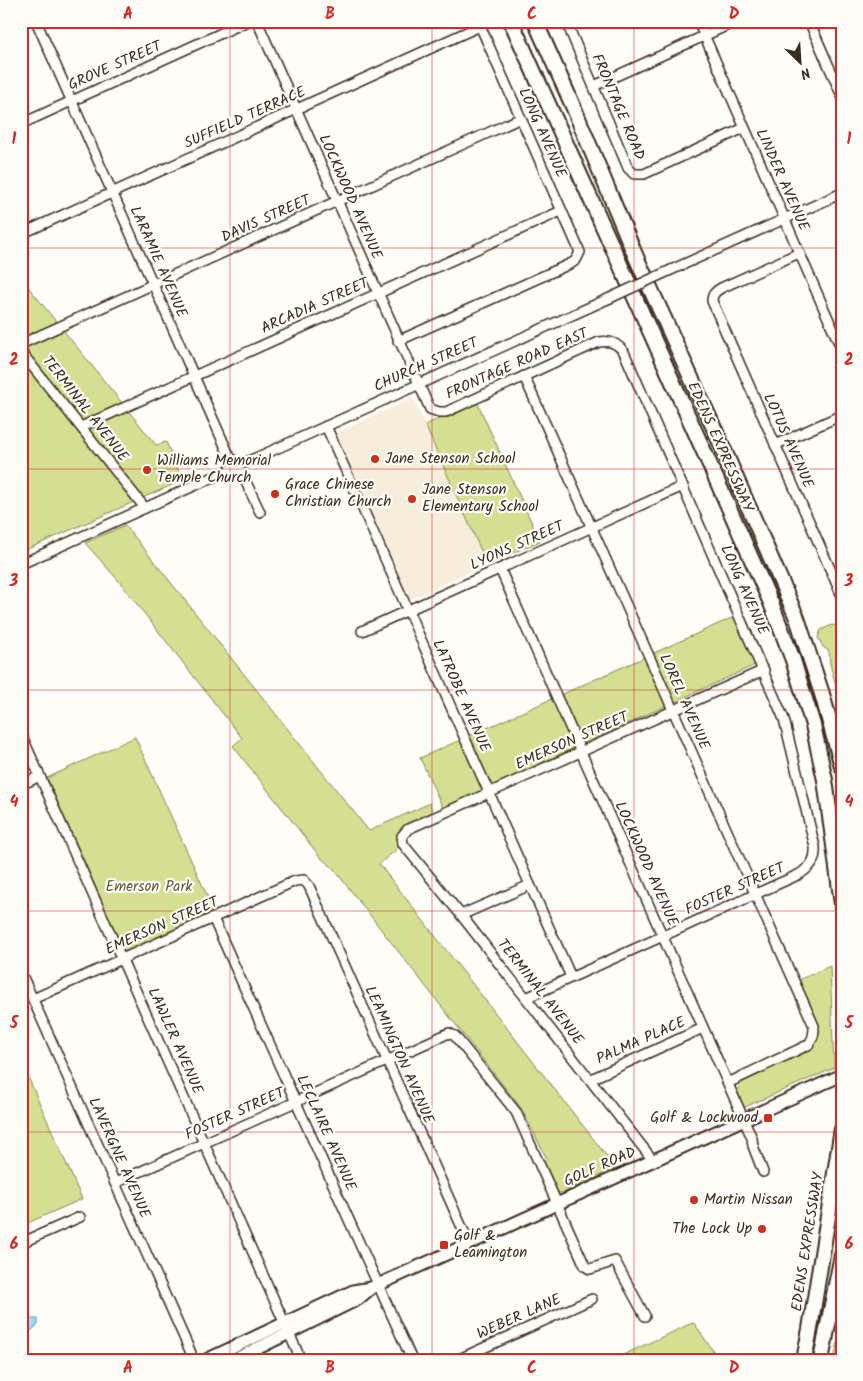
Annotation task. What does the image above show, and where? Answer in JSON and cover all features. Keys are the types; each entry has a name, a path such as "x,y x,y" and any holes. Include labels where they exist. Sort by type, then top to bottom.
{"highway":[{"name":"EDENS EXPRESSWAY","path":"511,21 710,465 788,645 813,725 823,770 842,904"},
{"name":"EDENS EXPRESSWAY","path":"535,21 636,257 719,438 797,618 822,694 842,766"},
{"name":"EDENS EXPRESSWAY","path":"804,1360 842,1129"},
{"path":"823,1353 842,1255"}],"main road":[{"name":"GOLF ROAD","path":"234,1360 353,1291 374,1286 652,1159 842,1075"},
{"name":"GOLF ROAD","path":"206,1360 287,1328"}],"street":[{"name":"LARAMIE AVENUE","path":"36,21 230,455 244,478 260,512"},
{"name":"GROVE STREET","path":"21,124 248,21"},
{"name":"LOCKWOOD AVENUE","path":"257,21 418,384"},
{"name":"FRONTAGE ROAD","path":"566,21 628,168 634,174 644,174 744,128"},
{"name":"LINDER AVENUE","path":"698,21 842,350"},
{"path":"594,86 737,21"},
{"path":"809,21 842,96"},
{"name":"SUFFIELD TERRACE","path":"21,234 296,110 479,24"},
{"name":"LONG AVENUE","path":"398,341 572,263 580,252 479,24"},
{"name":"DAVIS STREET","path":"21,344 521,118"},
{"name":"CHURCH STREET","path":"21,564 842,193"},
{"name":"ARCADIA STREET","path":"81,427 561,211"},
{"name":"LOTUS AVENUE","path":"799,253 721,288 712,296 714,306 774,445 842,596"},
{"name":"FRONTAGE ROAD EAST","path":"418,384 430,409 446,412 599,342 614,343"},
{"name":"LONG AVENUE","path":"614,343 620,346 624,352 784,718 811,826 815,847 814,861"},
{"name":"TERMINAL AVENUE","path":"21,352 145,508"},
{"name":"LOREL AVENUE","path":"524,376 814,1026 813,1040 808,1045 728,1083"},
{"path":"774,445 842,414"},
{"name":"LATROBE AVENUE","path":"326,426 571,977"},
{"name":"LYONS STREET","path":"362,631 682,486"},
{"name":"LOCKWOOD AVENUE","path":"500,569 728,1083 763,1172"},
{"name":"EMERSON STREET","path":"403,844 402,836 408,829 764,670"},
{"name":"LAWLER AVENUE","path":"21,734 301,1360"},
{"path":"21,784 40,776"},
{"name":"TERMINAL AVENUE","path":"403,844 462,915 652,1159"},
{"name":"FOSTER STREET","path":"526,998 800,874 814,861"},
{"name":"EMERSON STREET","path":"33,999 295,881 304,880"},
{"name":"LEAMINGTON AVENUE","path":"304,880 309,886 469,1243"},
{"path":"462,915 530,885"},
{"name":"LECLAIRE AVENUE","path":"213,918 297,1101 374,1286 412,1360"},
{"name":"LAVERGNE AVENUE","path":"21,973 191,1356 206,1360"},
{"name":"PALMA PLACE","path":"591,1079 703,1028"},
{"name":"FOSTER STREET","path":"115,1183 449,1033 455,1036 516,1112 556,1203"},
{"path":"556,1203 585,1266 590,1269 615,1261 645,1316"},
{"path":"21,1243 80,1217"},
{"name":"WEBER LANE","path":"457,1360 592,1299"}],"shaded area":[{"name":"Jane Stenson Elementary School","path":"413,398 487,564 410,599 336,433"}],"green space":[{"path":"21,278 156,445 166,442 183,480 21,552"},
{"path":"477,402 540,541 487,564 425,425"},
{"path":"125,525 369,831 430,803 433,816 401,831 397,849 379,864 616,1168 563,1193 557,1192 541,1162 547,1159 521,1108 333,868 321,858 233,746 242,738 118,580 85,543"},
{"path":"734,617 755,665 443,808 420,758"},
{"path":"832,625 842,627 842,707 830,664 829,651 823,647 818,637 821,630"},
{"name":"Emerson Park","path":"135,737 215,913 125,953 47,778"},
{"path":"830,966 834,1068 745,1107 737,1091 741,1083 799,1054 816,1038 817,1025 798,980"},
{"path":"21,1061 82,1199 21,1226"},
{"path":"694,1323 719,1360 612,1360 690,1324"},
{"path":"842,1323 842,1360 834,1360"}],"water":[{"path":"30,1319 38,1319 38,1325 31,1331 24,1331 22,1326"}],"place":[{"name":"Jane Stenson School","path":"375,459"},
{"name":"Williams Memorial Temple Church","path":"147,470"},
{"name":"Grace Chinese Christian Church","path":"275,494"},
{"name":"Jane Stenson Elementary School","path":"412,499"},
{"name":"Golf & Lockwood","path":"768,1118"},
{"name":"Martin Nissan","path":"694,1200"},
{"name":"The Lock Up","path":"762,1229"},
{"name":"Golf & Leamington","path":"444,1245"}]}
